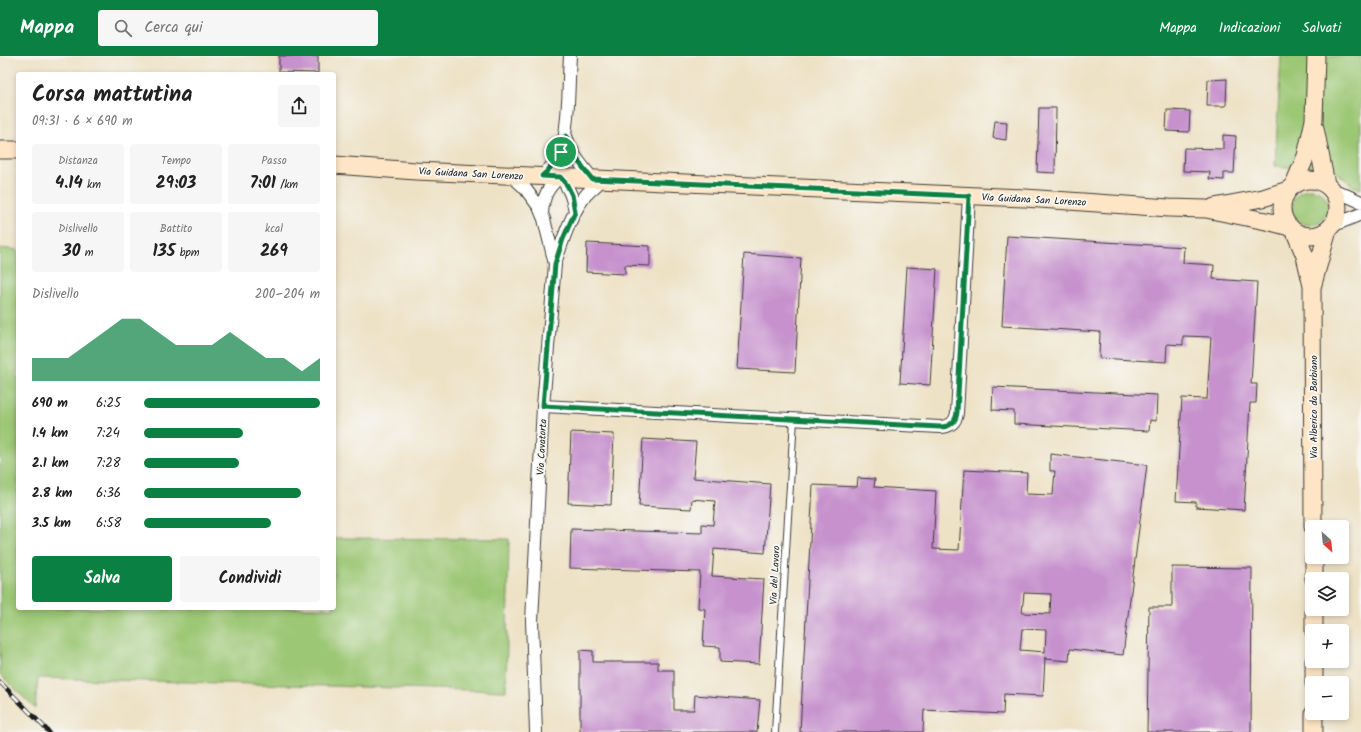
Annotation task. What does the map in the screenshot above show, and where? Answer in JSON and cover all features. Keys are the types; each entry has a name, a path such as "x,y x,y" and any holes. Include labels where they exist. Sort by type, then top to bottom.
{"street":[{"path":"542,176 556,161 561,152 566,136 570,56"},
{"path":"1292,230 1285,221 1282,213 1282,205 1284,197 1291,187 1306,156 1314,120 1316,56"},
{"path":"1314,120 1329,187 1337,198 1339,208 1337,217 1330,228"},
{"path":"555,264 563,239 575,212 598,179 580,165 570,149 566,136"},
{"path":"0,150 16,150"},
{"name":"Via Guidana San Lorenzo","path":"336,165 416,171 969,196 1206,209"},
{"name":"Via Cavatorta","path":"511,175 524,187 539,207 555,264 543,406 532,621 536,732"},
{"path":"542,214 543,202 546,194 551,185 560,177 567,185 572,195 575,212"},
{"path":"1206,209 1263,198 1291,187 1302,180 1310,179 1318,180 1329,187 1361,202"},
{"path":"543,406 949,426 955,420 957,405 969,196"},
{"path":"1206,209 1271,222 1303,235 1311,236 1320,234 1361,214"},
{"name":"Via Alberico da Barbiano","path":"1312,286 1330,228"},
{"name":"Via Alberico da Barbiano","path":"1292,230 1305,256 1312,286 1313,520"},
{"path":"1314,720 1314,732"}],"lane":[{"name":"Via del Lavoro","path":"775,732 794,419"}],"green space":[{"path":"1281,56 1361,56 1361,189 1353,186 1335,171 1275,166"},
{"path":"1314,189 1323,194 1327,200 1327,214 1323,220 1314,225 1306,225 1297,220 1293,214 1292,203 1297,194 1303,190"},
{"path":"0,248 16,250 16,610 336,610 336,538 509,539 506,691 38,678 35,709 0,674"}],"building":[{"path":"279,56 318,56 318,72 279,72"},
{"path":"1227,79 1226,106 1207,106 1208,80"},
{"path":"1039,108 1056,108 1055,173 1037,172"},
{"path":"1167,110 1190,111 1189,132 1166,131"},
{"path":"995,121 1007,122 1006,140 993,138"},
{"path":"1223,135 1236,136 1234,173 1224,173 1224,180 1209,179 1210,172 1183,171 1184,148 1223,149"},
{"path":"1007,236 1184,247 1183,263 1214,265 1213,279 1257,282 1251,384 1257,384 1256,403 1250,403 1244,510 1196,507 1196,502 1176,501 1182,398 1207,399 1211,337 1183,336 1183,345 1167,344 1166,362 1099,358 1100,332 1002,326"},
{"path":"587,243 650,246 650,266 625,265 625,274 586,272"},
{"path":"744,254 801,258 795,372 737,369"},
{"path":"907,267 937,269 930,385 900,383"},
{"path":"993,387 1157,395 1156,421 1150,420 1149,431 1014,424 1014,411 992,410"},
{"path":"571,432 614,434 611,505 568,503"},
{"path":"643,439 696,442 693,478 770,484 765,553 714,549 712,576 764,579 759,664 720,662 720,647 703,646 705,609 698,608 700,572 570,568 571,529 702,533 702,524 713,525 715,501 692,499 691,509 639,506"},
{"path":"1050,454 1147,465 1123,655 1070,649 1069,661 1045,659 1045,657 1043,696 1004,694 1003,714 924,710 923,732 800,732 813,485 857,487 858,478 875,479 874,487 936,491 933,549 959,550 964,470 1027,473 1026,494 1053,495 1055,471 1050,471","holes":["1024,593 1051,594 1050,614 1022,613","1022,629 1046,630 1045,652 1020,650"]},
{"path":"1172,567 1252,568 1251,732 1147,732 1149,607 1172,607"},
{"path":"580,650 593,651 593,662 658,662 658,670 674,670 674,710 694,710 695,695 760,700 757,732 580,732"}],"railway":[{"path":"0,682 49,732"}],"route":[{"path":"566,136 570,149 580,165 592,179 969,196 957,412 955,420 949,426 940,427 543,406 555,264 563,239 575,212 572,195 567,185 560,177 542,176 550,169 561,152 566,136"}]}
